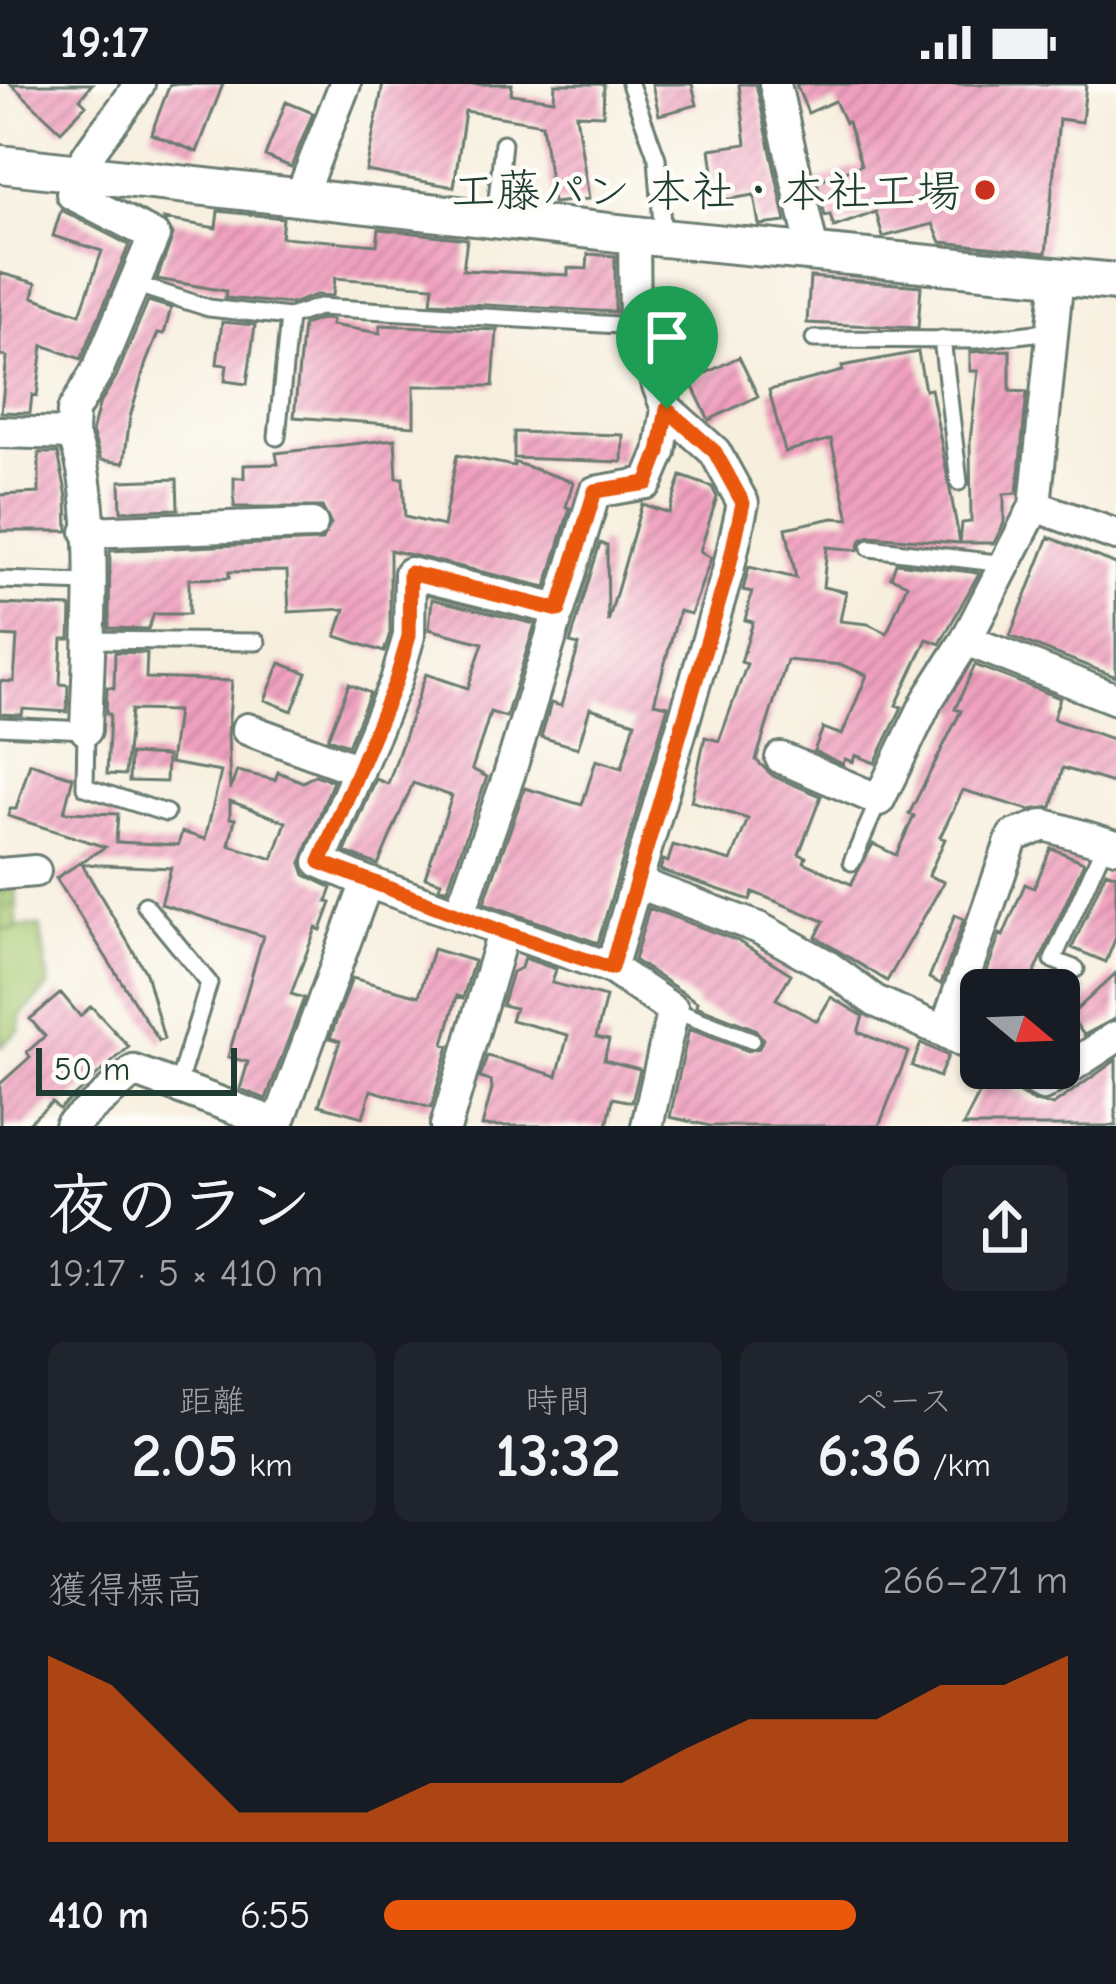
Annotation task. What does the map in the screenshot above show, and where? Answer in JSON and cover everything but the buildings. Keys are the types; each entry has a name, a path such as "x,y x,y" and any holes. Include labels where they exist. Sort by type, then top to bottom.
{"street":[{"path":"86,730 87,532 83,455 72,434 73,411 137,285 154,236 72,194 76,172 139,84"},
{"path":"301,195 345,84"},
{"path":"775,84 813,252"},
{"path":"0,164 1116,282"},
{"path":"611,968 728,571 743,503 715,452 667,409 635,326 649,236"},
{"path":"781,758 879,800 927,701 966,640 1035,506 1058,275"},
{"path":"459,915 509,775 595,491 647,483 667,409"},
{"path":"0,432 72,434"},
{"path":"1035,506 1116,535"},
{"path":"87,532 312,524"},
{"path":"559,610 410,573 409,636 396,681 320,862 611,968 673,1010 647,1126"},
{"path":"966,640 1116,699"},
{"path":"247,729 359,770"},
{"path":"945,1032 1013,836 1045,825 1110,845"},
{"path":"0,874 35,871"},
{"path":"70,1126 134,1071 279,1125 368,882"},
{"path":"638,883 759,928 826,965 875,1001 960,1040"},
{"path":"446,1126 503,932"},
{"path":"1080,1061 1116,1037"}],"lane":[{"path":"630,84 657,158 649,236"},
{"path":"495,218 503,143"},
{"path":"137,285 209,308 289,317 319,307 635,326"},
{"path":"277,437 289,317"},
{"path":"814,339 942,339 1052,331"},
{"path":"942,339 959,482"},
{"path":"870,548 1005,564"},
{"path":"0,580 88,583"},
{"path":"88,640 257,642"},
{"path":"0,726 86,730 85,787 166,813"},
{"path":"852,862 879,800"},
{"path":"1076,969 1052,960 1110,845"},
{"path":"145,905 209,983 178,1087"},
{"path":"673,1010 751,1040"}],"green space":[{"path":"0,890 16,890 17,929 0,929"},
{"path":"40,926 49,986 21,1016 20,1029 0,1047 0,929"}],"place":[{"name":"工藤パン 本社・本社工場","path":"985,190"}],"route":[{"path":"667,409 715,452 743,503 728,571 611,968 320,862 396,681 409,636 410,573 559,610 595,491 647,483 667,409"}]}
